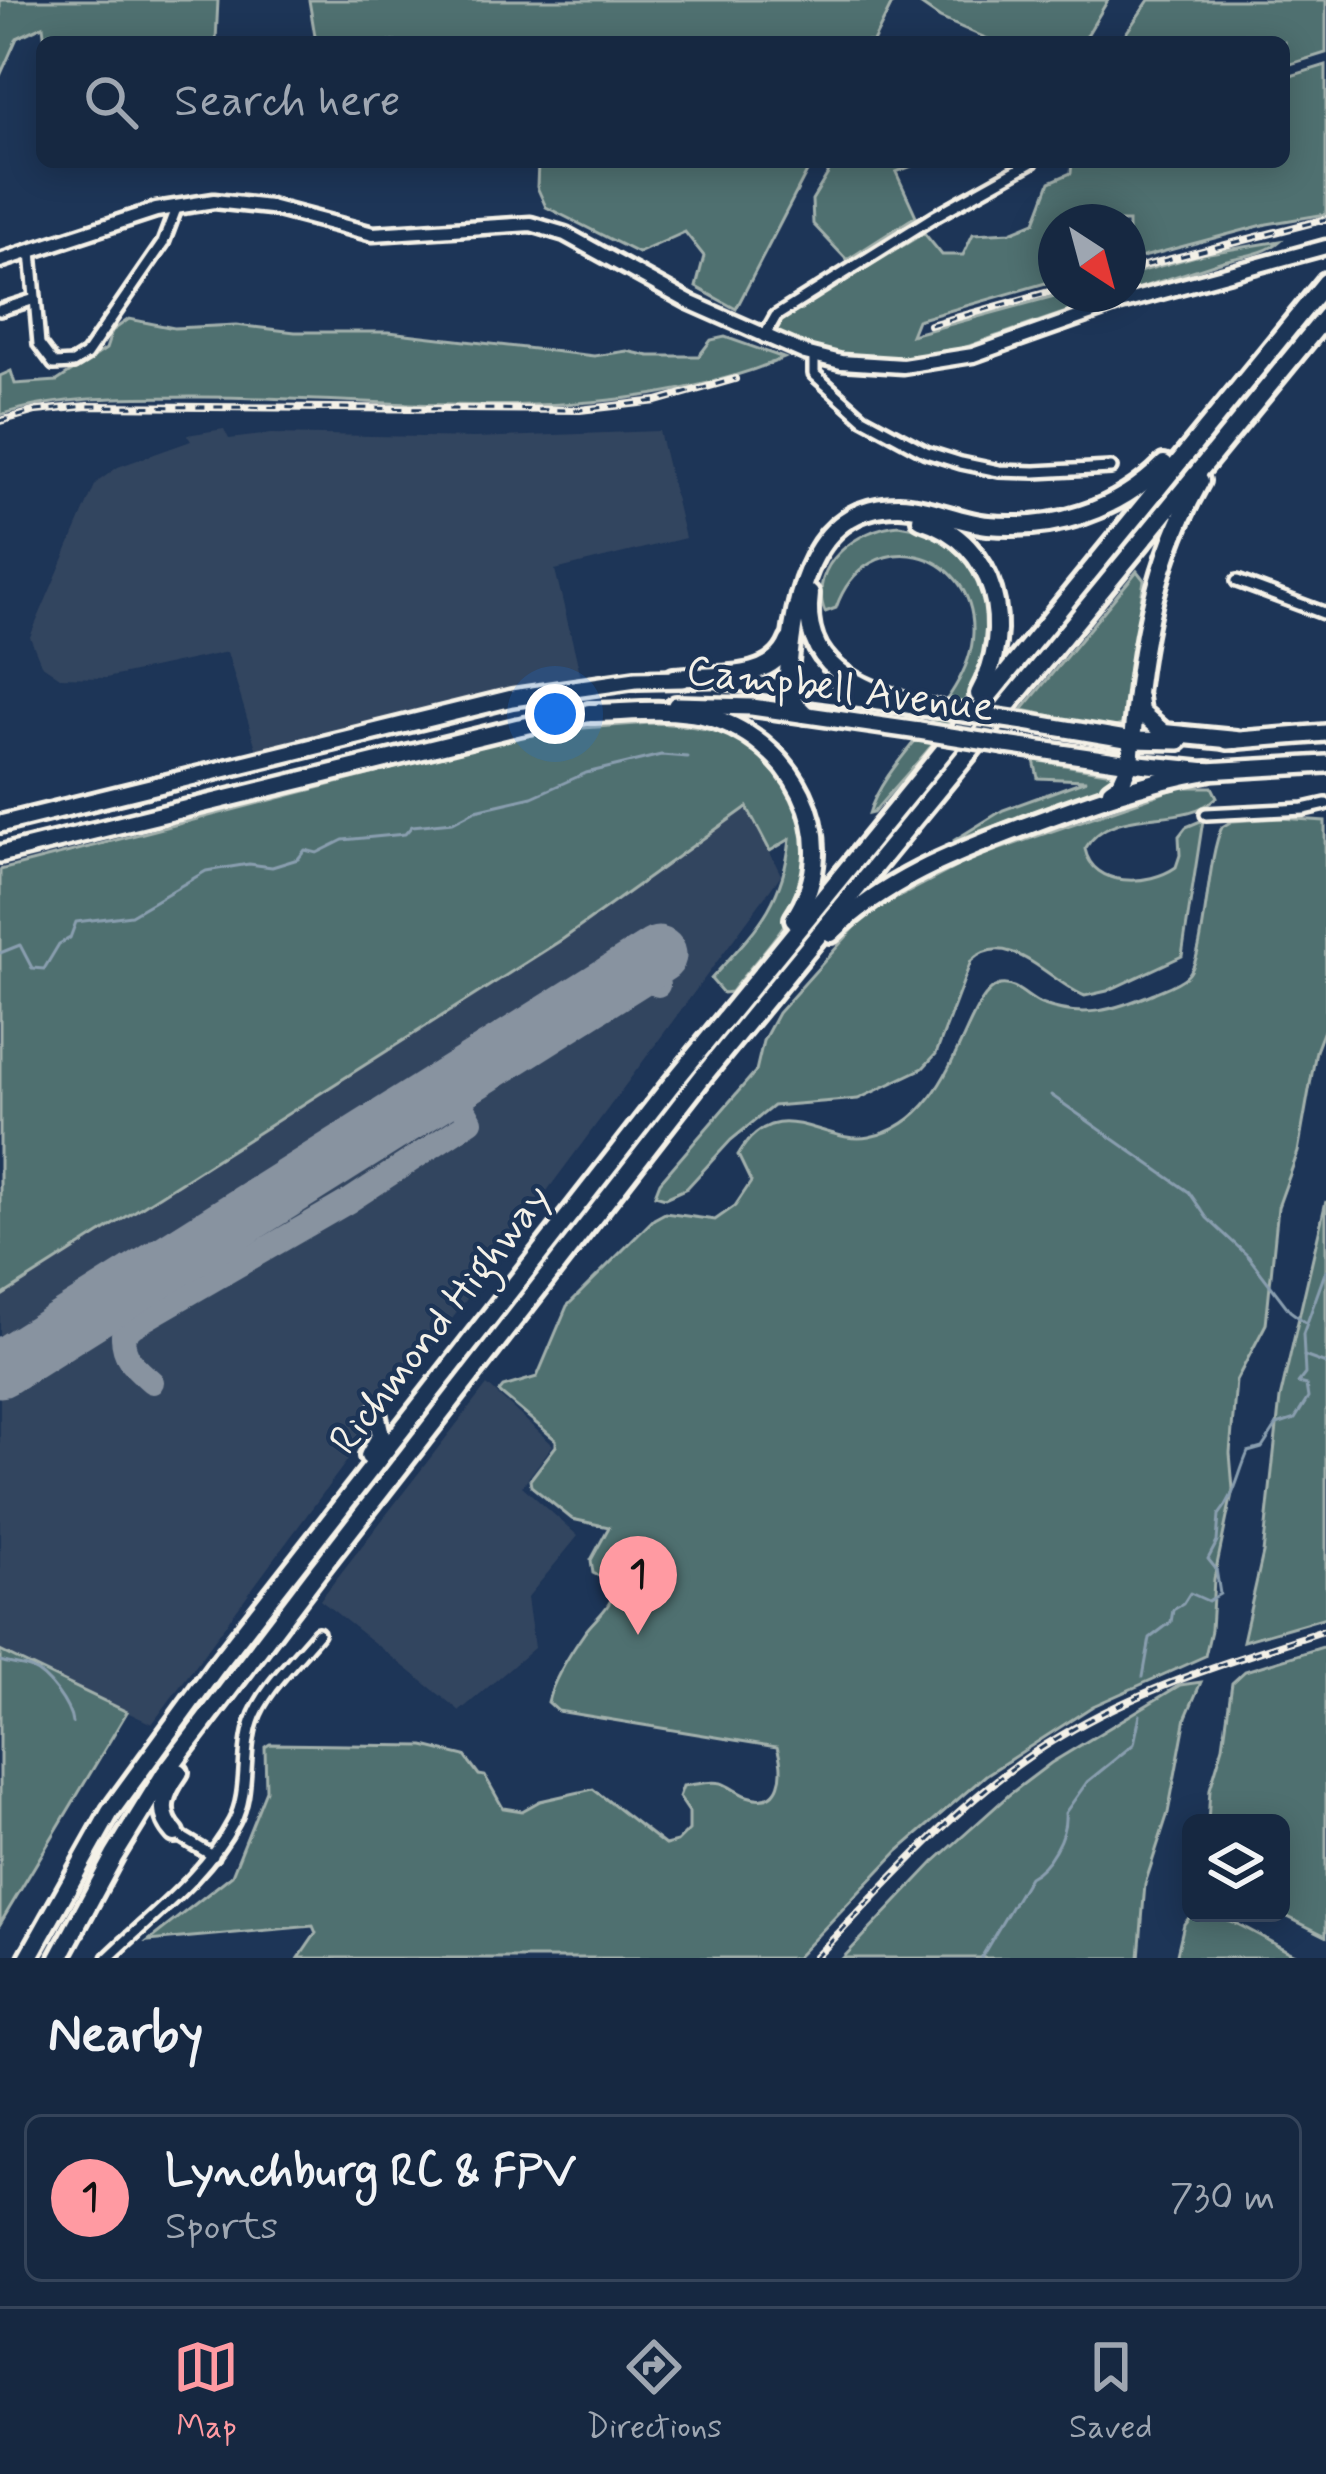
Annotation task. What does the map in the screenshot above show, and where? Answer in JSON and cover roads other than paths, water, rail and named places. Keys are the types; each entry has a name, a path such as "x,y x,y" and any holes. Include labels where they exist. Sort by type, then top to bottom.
{"highway":[{"path":"944,750 1326,283"},
{"path":"744,1025 1326,316"},
{"path":"744,1025 847,918 884,890 946,857 1121,783 1130,763 1137,687 1160,565 1202,478 1280,372"},
{"path":"805,714 792,701 787,686 794,628 809,561 844,522 894,506 974,523 1019,526 1075,518 1149,480 1252,373"},
{"path":"914,706 840,675 812,630 808,607 812,578 822,560 847,533 881,518 926,520 950,531 971,550 996,598 1000,623 990,673 944,750"},
{"path":"674,678 758,671 785,651 794,628"},
{"path":"1137,687 1140,712 1164,733 1236,740"},
{"path":"589,713 699,714 751,735 772,749 790,772 809,816 815,861 805,903 760,974"},
{"name":"Richmond Highway","path":"28,1958 110,1813 239,1637 760,974 944,750"},
{"path":"1055,814 1155,780 1208,771"},
{"name":"Richmond Highway","path":"59,1958 165,1773 744,1025"},
{"path":"239,1637 247,1618 372,1451 382,1430 376,1413 401,1417 424,1401"},
{"path":"175,1833 163,1809 174,1778 313,1589 319,1570"},
{"path":"97,1886 135,1835 149,1829 175,1833"}],"main road":[{"name":"Campbell Avenue","path":"0,824 512,698 636,680 787,686 1132,740 1236,740 1326,733"},
{"name":"Campbell Avenue","path":"0,854 519,727 589,713 701,704 805,714 1208,771 1326,764"}],"street":[{"path":"764,337 776,316 1021,168"},
{"path":"0,261 178,205 214,201 256,204 373,234 501,224 549,228 764,337 814,356 877,367 932,364 973,355 1120,303 1326,248"},
{"path":"31,251 37,333 43,353 57,365 82,359 163,243 178,205"},
{"path":"0,310 35,298"},
{"path":"814,356 814,374 862,418 926,452 999,471 1111,468"},
{"path":"1237,581 1326,614"},
{"path":"1206,814 1326,804"},
{"path":"108,1958 213,1856 239,1811 254,1715 318,1633"},
{"path":"175,1833 213,1856"}],"waterway":[{"path":"0,953 20,945 32,968 44,969 59,944 70,938 76,922 131,915 206,871 249,864 272,867 298,859 305,850 317,853 343,840 405,834 412,826 453,822 476,810 532,797 586,773 661,755 687,757"},
{"path":"1051,1095 1189,1192 1207,1218 1248,1256 1290,1311 1305,1322"},
{"path":"1143,1677 1150,1638 1171,1622 1173,1610 1190,1593 1208,1601 1220,1594 1216,1569 1208,1559 1217,1542 1219,1515 1248,1452 1262,1448 1277,1425 1295,1419 1308,1398 1306,1385 1298,1383 1305,1374 1303,1334 1326,1270"},
{"path":"1304,1356 1326,1364"},
{"path":"0,1661 30,1668 44,1677 63,1700 72,1723"},
{"path":"981,1958 1029,1877 1055,1849 1065,1813 1087,1782 1134,1744 1140,1715"}],"railway":[{"path":"1146,265 1326,219"},
{"path":"930,325 1038,295"},
{"path":"0,421 36,411 88,406 580,410 657,401 735,379"},
{"path":"815,1958 931,1838 1026,1758 1092,1719 1157,1689 1326,1630"}],"place":[{"name":"Lynchburg RC & FPV","path":"638,1635"}]}
